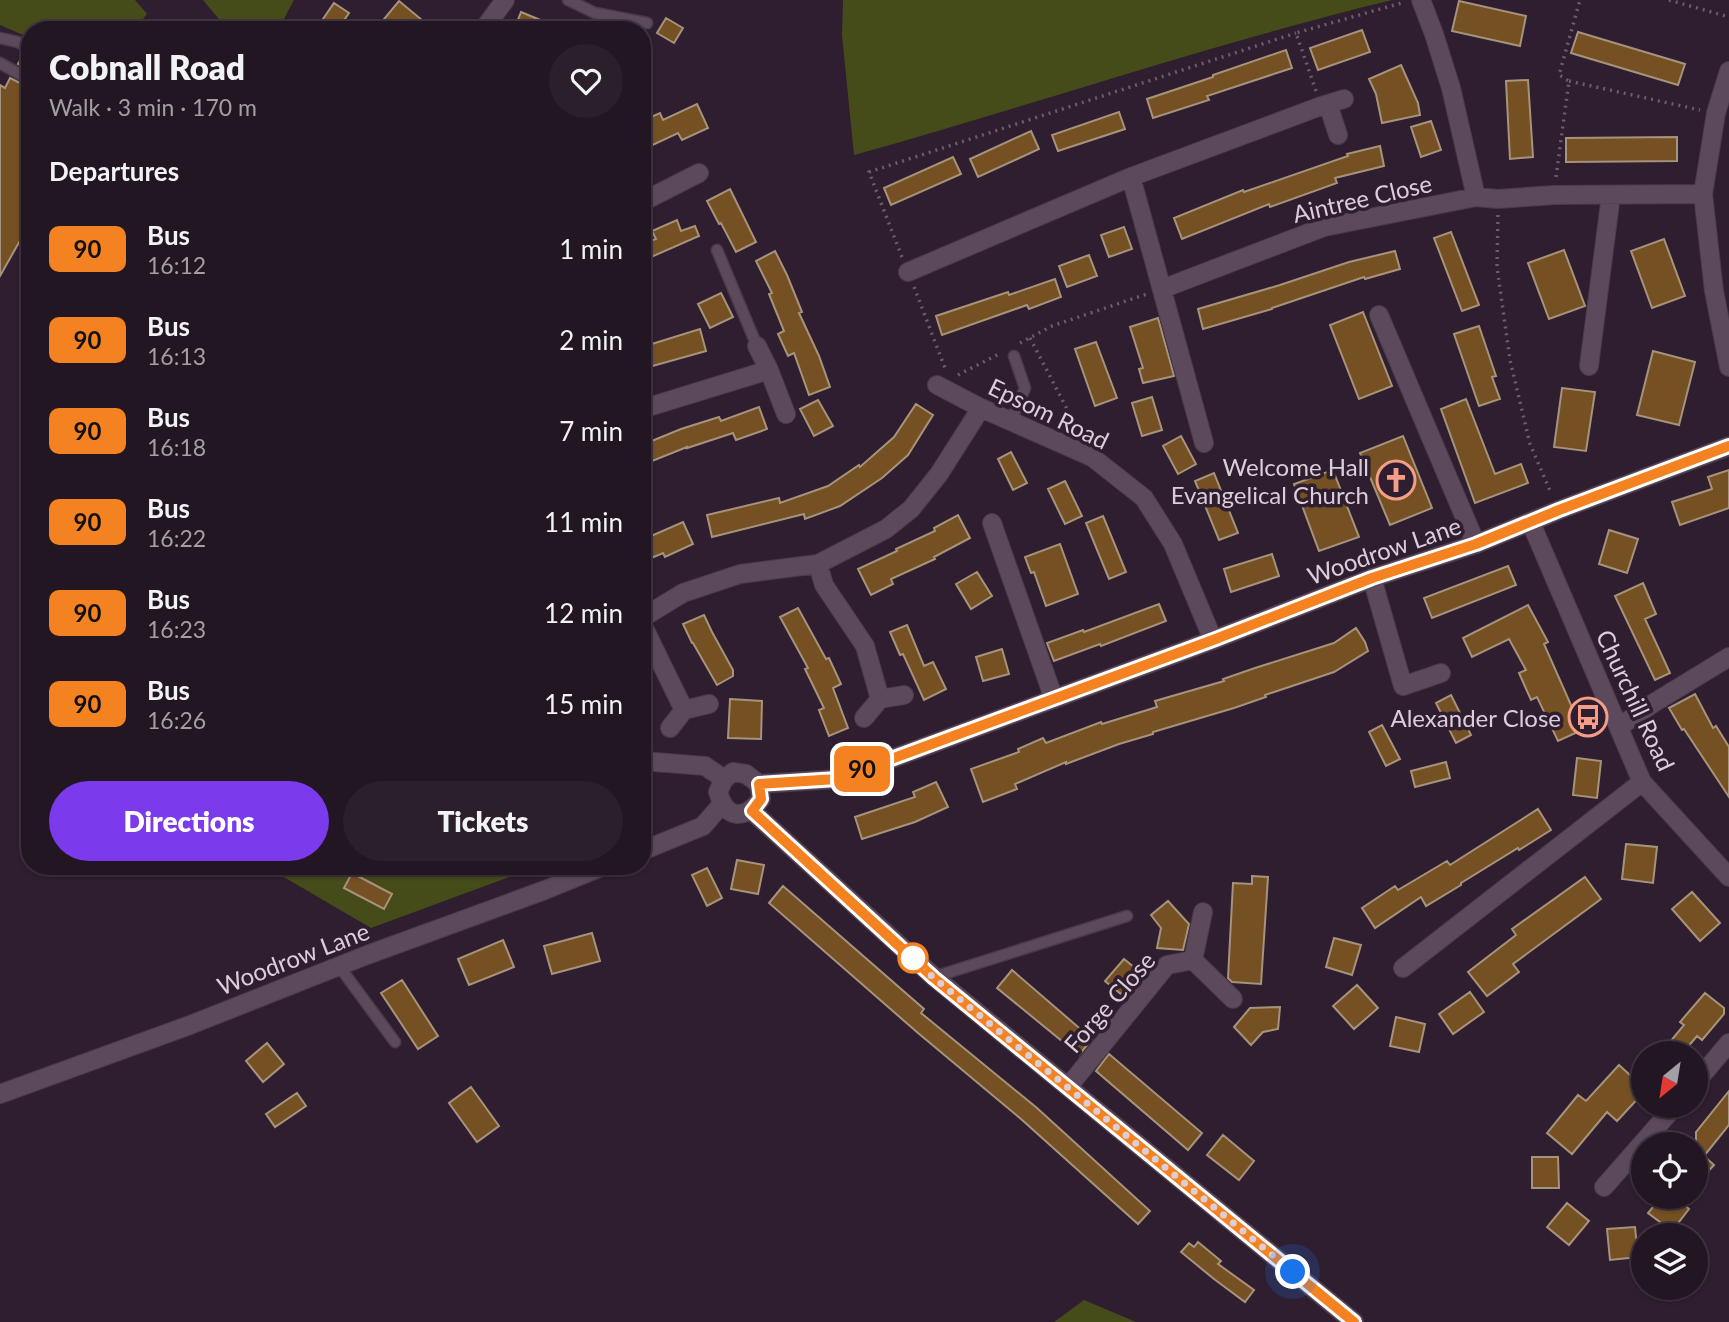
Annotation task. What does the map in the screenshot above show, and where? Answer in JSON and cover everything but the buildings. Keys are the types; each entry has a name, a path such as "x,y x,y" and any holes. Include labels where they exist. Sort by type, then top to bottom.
{"street":[{"path":"490,21 505,0"},
{"path":"1421,0 1451,88 1476,197"},
{"path":"1729,71 1716,113 1703,194 1714,291 1729,368"},
{"path":"908,272 1131,177 1331,103 1338,135"},
{"path":"651,197 699,173"},
{"path":"1131,177 1204,443"},
{"name":"Aintree Close","path":"1162,289 1324,227 1476,197 1498,199 1554,195 1703,194"},
{"path":"1590,366 1611,195"},
{"path":"1379,315 1476,544"},
{"path":"757,346 786,414"},
{"path":"651,406 769,370"},
{"name":"Epsom Road","path":"937,385 981,408 1092,457 1144,498 1173,544 1213,640"},
{"path":"651,613 683,593 740,574 817,564 886,529 911,509 939,474 981,408"},
{"name":"Woodrow Lane","path":"724,779 733,772 746,774 759,784 837,779 1213,640 1372,578 1476,544 1729,446"},
{"path":"992,523 1054,699"},
{"name":"Churchill Road","path":"1531,523 1642,782 1729,877"},
{"path":"817,564 824,586 865,646 880,699"},
{"path":"1372,578 1403,687 1441,673"},
{"path":"651,642 684,710"},
{"path":"1619,727 1729,657"},
{"path":"864,718 880,699 904,695"},
{"path":"670,728 684,710 709,704"},
{"path":"651,762 705,766 724,779 718,792 722,804 738,814 752,811 761,799 759,784"},
{"path":"1403,968 1642,782"},
{"path":"651,846 702,826 722,804"},
{"path":"752,811 934,978 1354,1322"},
{"name":"Woodrow Lane","path":"0,1094 190,1025 582,875"},
{"name":"Forge Close","path":"1193,960 1203,912"},
{"name":"Forge Close","path":"1193,960 1233,999"},
{"name":"Forge Close","path":"1068,1087 1167,965 1193,960"},
{"path":"1708,1068 1729,1043"},
{"path":"1604,1187 1664,1118"}],"lane":[{"path":"568,0 595,13 637,21"},
{"path":"0,38 21,44"},
{"path":"0,63 21,75"},
{"path":"717,250 757,346"},
{"path":"1011,353 1025,388 1012,421"},
{"path":"934,978 1127,916"},
{"path":"339,966 396,1042"}],"path":[{"path":"1011,353 950,379 869,172 1296,33 1412,0"},
{"path":"1580,0 1559,75 1569,81 1716,113"},
{"path":"1669,0 1729,16"},
{"path":"1296,33 1331,103"},
{"path":"1554,195 1569,81"},
{"path":"1498,199 1497,267 1510,360 1530,444 1559,510"},
{"path":"1018,344 1052,327 1162,289"},
{"path":"1030,338 1092,457"}],"green space":[{"path":"0,0 135,0 147,14 141,21 21,21 21,34 0,25"},
{"path":"203,0 294,0 283,21 220,21"},
{"path":"843,0 1392,0 1190,55 854,155 842,35"},
{"path":"280,875 515,875 371,928"},
{"path":"1084,1300 1136,1322 1054,1322"}],"bus line":[{"name":"90","path":"1354,1322 934,978 752,811 761,799 759,784 837,779 1213,640 1372,578 1476,544 1729,446"}],"place":[{"name":"Welcome Hall Evangelical Church","path":"1396,480"},
{"name":"Alexander Close","path":"1588,717"}],"route":[{"path":"913,958 1293,1272"}]}
